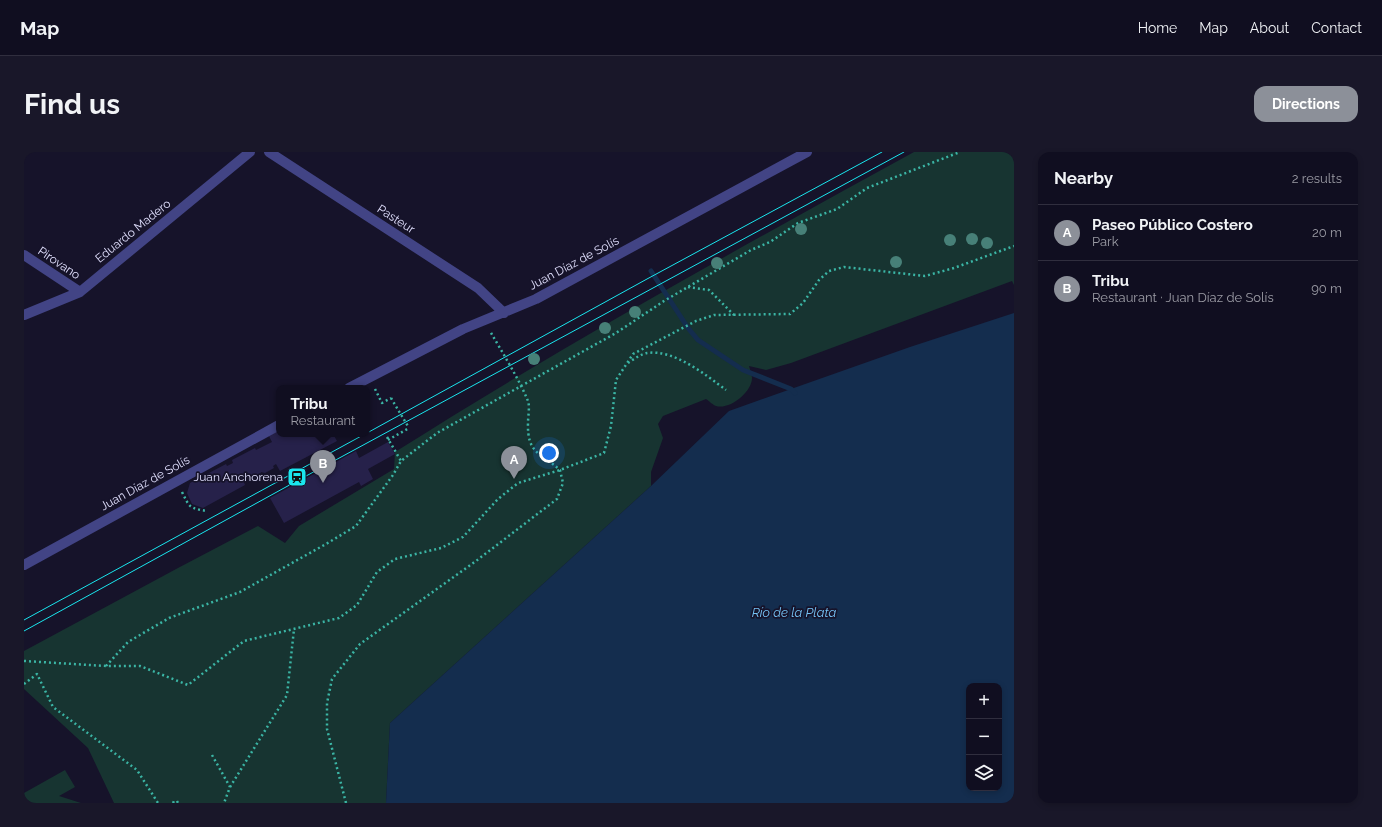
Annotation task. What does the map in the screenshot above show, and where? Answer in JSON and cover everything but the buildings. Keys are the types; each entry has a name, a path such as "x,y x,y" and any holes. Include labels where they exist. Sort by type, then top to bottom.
{"street":[{"name":"Eduardo Madero","path":"24,316 80,292 250,152"},
{"name":"Pasteur","path":"269,152 478,288 504,313"},
{"name":"Juan Díaz de Solís","path":"354,385 456,333 536,299 807,152"},
{"name":"Pirovano","path":"24,255 80,292"},
{"name":"Juan Díaz de Solís","path":"24,565 276,427"}],"path":[{"path":"106,666 128,642 169,618 240,592 356,526 401,460 437,433 616,332 687,287 751,250 770,242 798,223 837,208 867,188 960,152"},
{"path":"24,660 106,666 140,666 188,685 244,641 339,618 358,605 377,572 396,559 441,548 463,537 498,499 518,483 560,470 604,453 611,426 616,380 633,354 675,331 696,320 714,315 790,314 804,303 819,280 829,271 844,267 925,276 954,268 1014,246"},
{"path":"687,287 709,290 734,315"},
{"path":"346,803 326,729 332,679 360,644 476,561 557,499 563,483 560,470 542,458 533,448 529,440 528,403 484,320"},
{"path":"627,363 645,353 660,352 700,371 726,390"},
{"path":"382,403 391,398 409,428 389,439 401,460"},
{"path":"176,481 188,504 193,509 207,511"},
{"path":"224,803 230,787 287,695 294,629"},
{"path":"24,684 37,674 53,707 137,770 158,803"},
{"path":"212,755 230,787"}],"green space":[{"path":"914,152 1014,152 1014,285 1012,281 791,363 766,370 749,366 752,376 751,383 744,394 734,403 722,407 712,404 706,399 663,416 658,424 663,438 651,472 651,486 390,723 386,803 114,803 88,748 24,689 24,651 258,526 285,543 299,526 394,469 395,452 459,412 587,335"},
{"path":"65,770 75,787 59,796 81,803 24,803 24,793"}],"water":[{"name":"Río de la Plata","path":"1014,313 1014,803 386,803 390,723 651,486 729,411 910,347"}],"waterway":[{"path":"651,271 688,328 698,340 743,370 791,389 795,393"}],"tram line":[{"path":"370,431 882,152"},
{"path":"24,631 295,482 904,152"},
{"path":"24,620 360,437"}],"place":[{"name":"Juan Anchorena","path":"297,477"},
{"name":"Paseo Público Costero","path":"514,479"},
{"name":"Tribu","path":"323,483"}]}
